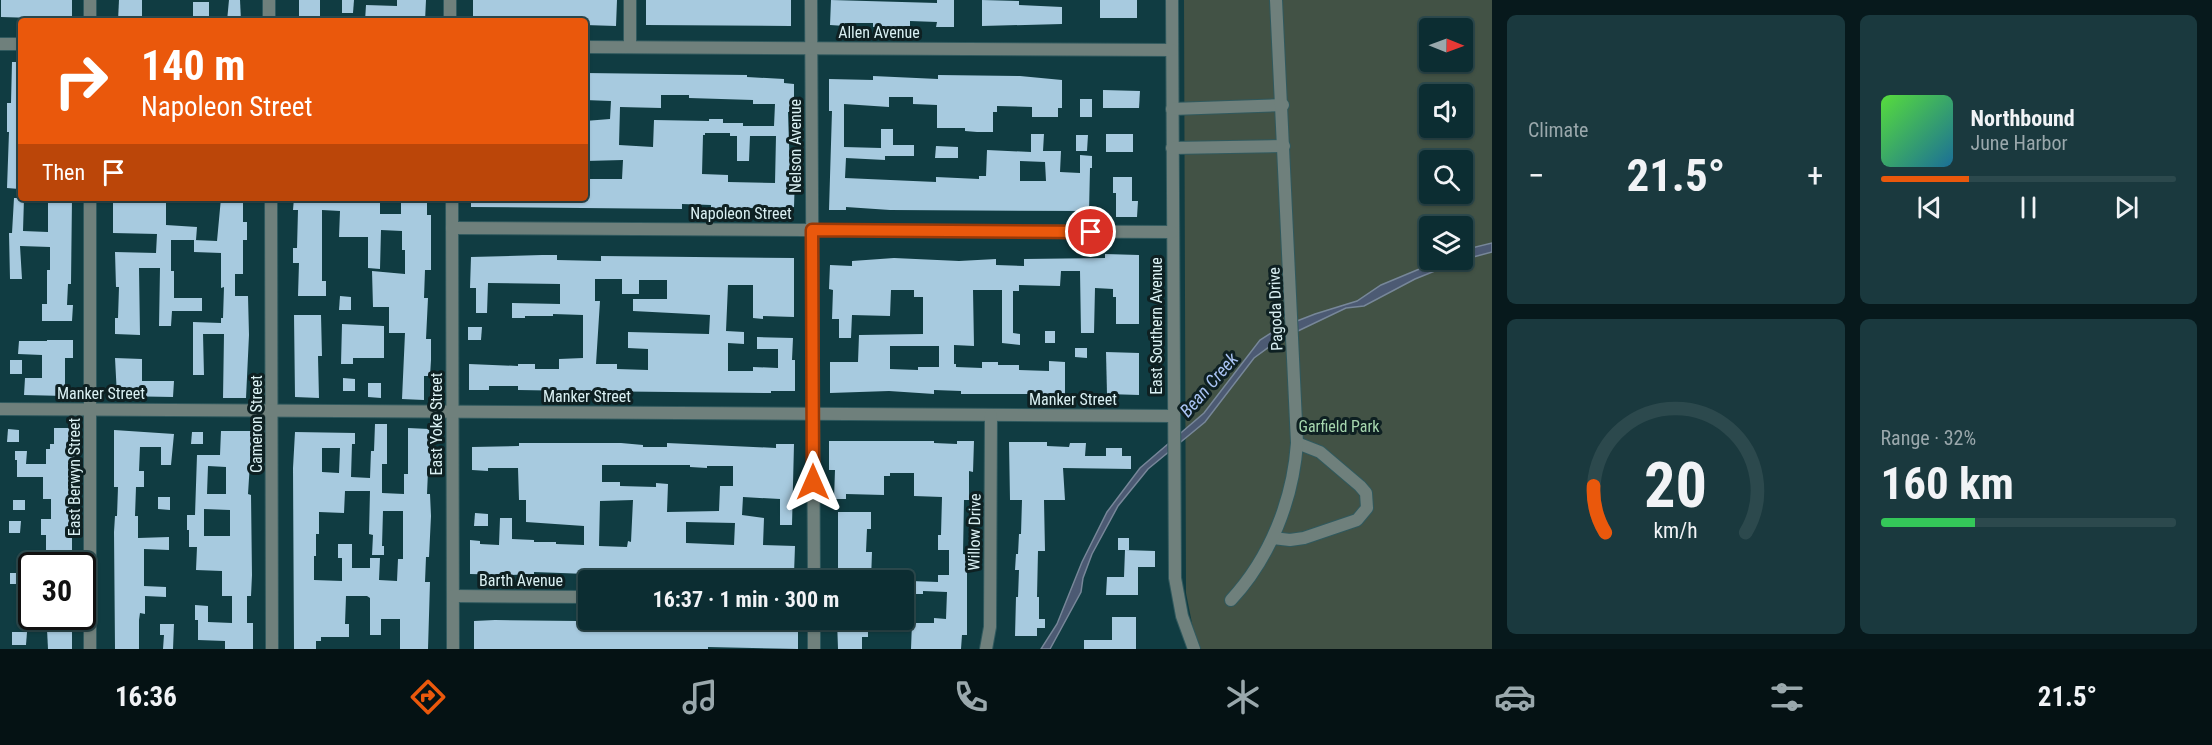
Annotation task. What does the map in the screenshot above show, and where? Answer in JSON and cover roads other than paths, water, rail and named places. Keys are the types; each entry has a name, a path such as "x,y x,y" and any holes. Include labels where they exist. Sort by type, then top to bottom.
{"street":[{"path":"90,0 90,18"},
{"path":"269,0 269,18"},
{"path":"450,0 450,18"},
{"path":"630,0 630,47"},
{"name":"Nelson Avenue","path":"811,0 814,570"},
{"name":"East Southern Avenue","path":"1172,0 1175,578 1182,616 1194,649"},
{"name":"Pagoda Drive","path":"1231,600 1256,569 1273,538 1294,470 1297,443 1283,105 1276,0"},
{"path":"0,44 18,44"},
{"name":"Allen Avenue","path":"588,47 1172,50"},
{"path":"1172,109 1283,105"},
{"path":"1172,148 1284,146"},
{"name":"East Berwyn Street","path":"90,201 90,649"},
{"name":"Cameron Street","path":"271,201 272,649"},
{"name":"East Yoke Street","path":"452,201 453,649"},
{"name":"Napoleon Street","path":"453,228 1172,232"},
{"name":"Manker Street","path":"0,409 991,415 1173,422"},
{"name":"Willow Drive","path":"986,649 990,627 991,415"},
{"path":"1273,538 1290,540 1304,538 1357,520 1367,508 1366,493 1360,486 1320,452 1297,443"},
{"name":"Barth Avenue","path":"453,596 578,597"},
{"path":"814,630 814,649"}],"water":[{"path":"1492,243 1492,252 1473,257 1473,248"},
{"name":"Bean Creek","path":"1417,270 1437,270 1364,306 1346,308 1277,341 1254,358 1205,422 1148,469 1118,506 1092,554 1083,578 1081,592 1050,649 1041,649 1057,624 1082,562 1107,512 1140,468 1204,413 1260,340 1279,328 1357,301 1381,285"}],"park label":[{"name":"Garfield Park","path":"1339,426"}]}
